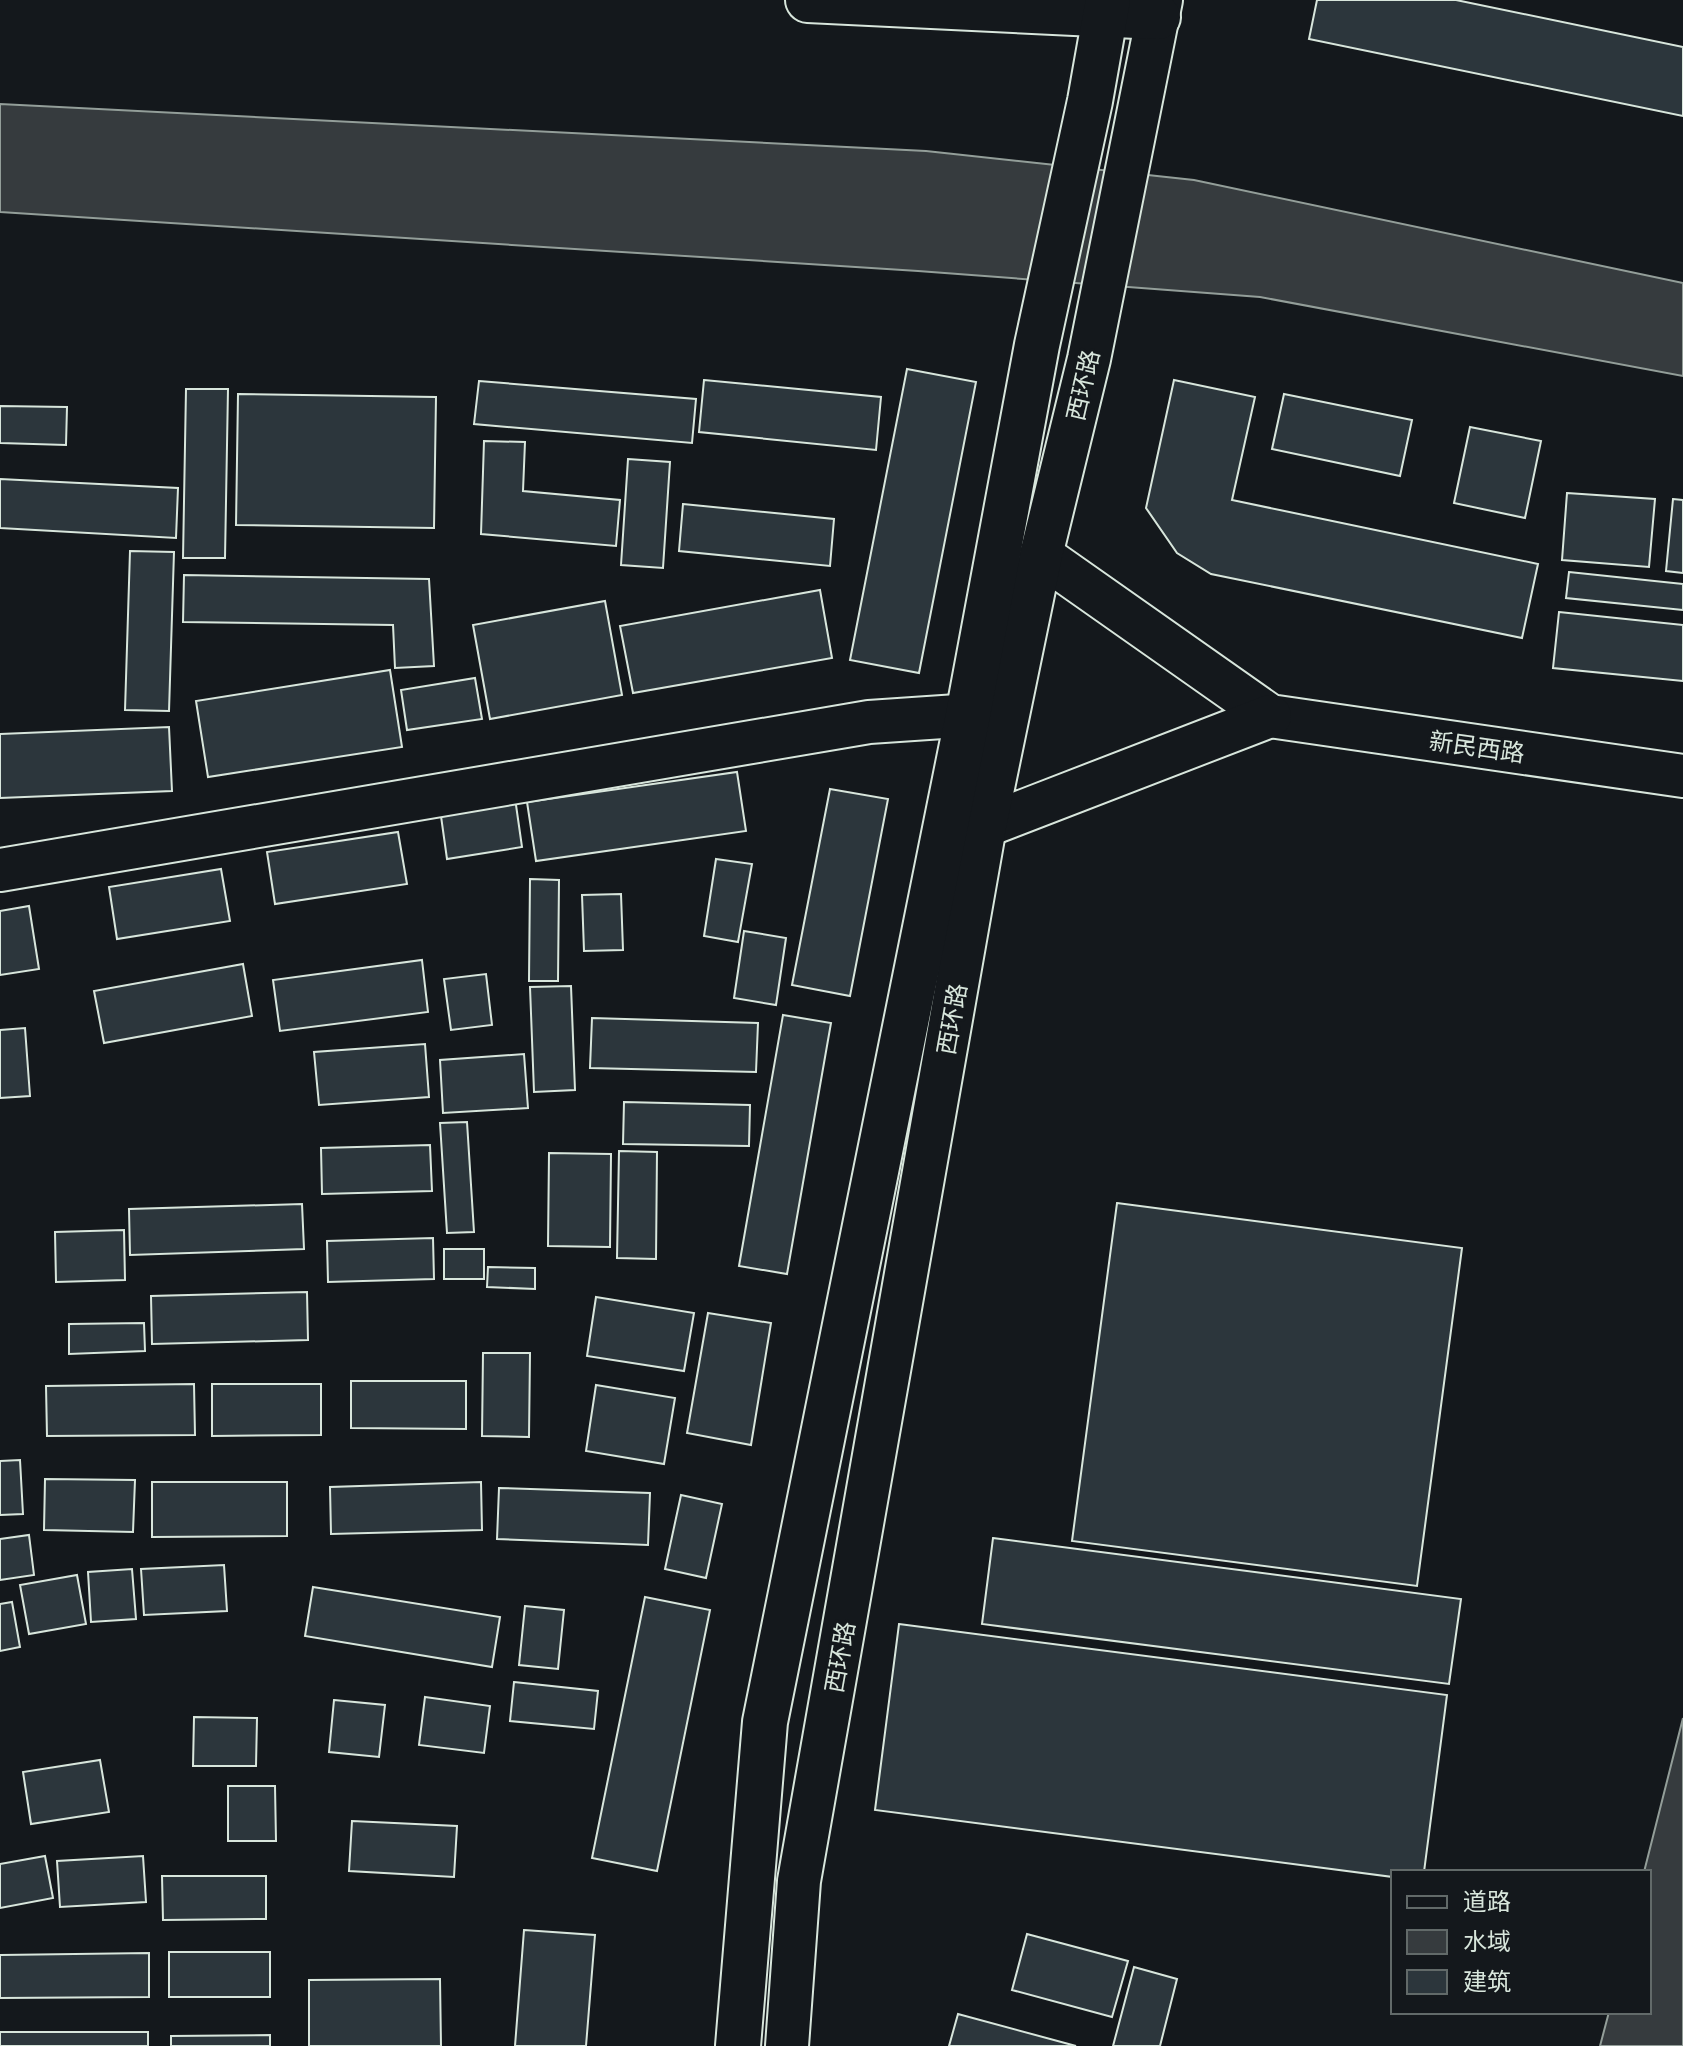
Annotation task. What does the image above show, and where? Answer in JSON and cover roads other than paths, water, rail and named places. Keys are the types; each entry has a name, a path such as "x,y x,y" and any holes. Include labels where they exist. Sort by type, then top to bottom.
{"main road":[{"path":"808,0 1160,8"},
{"name":"西环路","path":"738,2046 765,1722 988,714 1037,345 1107,7"}],"street":[{"name":"西环路","path":"787,2046 799,1881 985,826 988,714 1041,555 1089,359 1160,8"},
{"name":"新民西路","path":"1041,555 1270,716 1683,776"},
{"path":"0,870 869,722 988,714"},
{"name":"新民西路","path":"985,826 1270,716"},
{"path":"722,2046 744,1972"}],"water":[{"path":"0,104 926,151 1194,180 1683,283 1683,376 1260,297 918,271 0,212"},
{"path":"1683,1718 1683,2046 1600,2046 1608,2014 1651,2014 1651,1870 1645,1870"}]}
